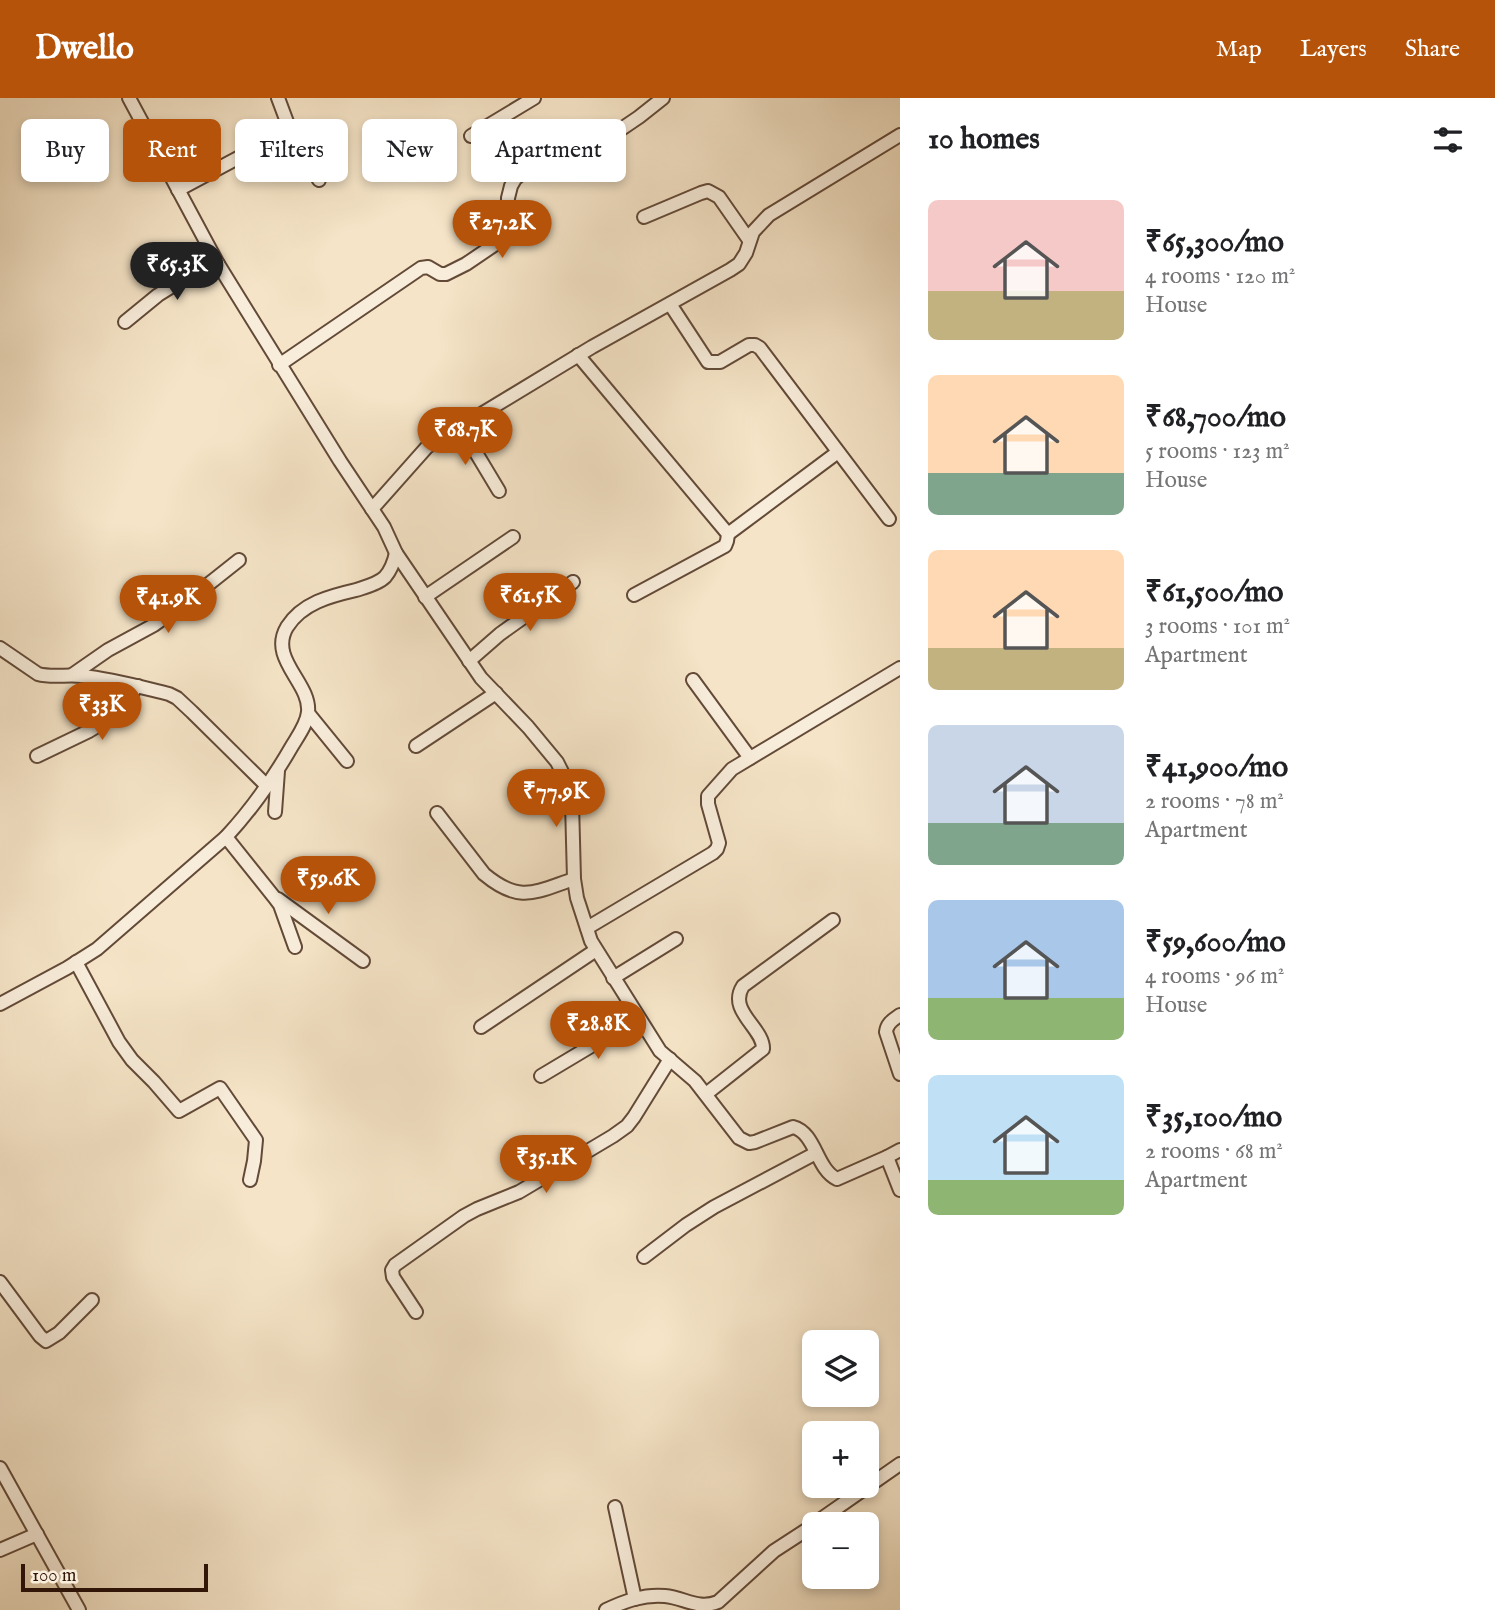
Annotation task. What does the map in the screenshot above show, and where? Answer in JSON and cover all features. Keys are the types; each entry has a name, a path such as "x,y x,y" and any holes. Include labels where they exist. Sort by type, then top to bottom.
{"street":[{"path":"129,98 218,264 279,365 384,527 396,553 481,678 557,762 572,803 574,879 587,929 596,950 660,1051 686,1072 744,1141 755,1142 793,1127 799,1129 805,1134 828,1173 837,1179 900,1150"},
{"path":"278,98 286,119"},
{"path":"499,119 534,98"},
{"path":"279,365 421,268 446,274 500,241 506,233 511,186 515,179 542,155 549,152 575,155 586,153 663,98"},
{"path":"372,509 427,447 578,355 730,270 739,264 753,232 769,215 900,135"},
{"path":"178,190 235,159"},
{"path":"644,217 708,191 719,197 750,240"},
{"path":"125,322 158,295 218,264"},
{"path":"670,304 709,362 720,362 750,345 760,348 890,519"},
{"path":"578,355 728,534"},
{"path":"460,426 499,491"},
{"path":"634,595 724,546 728,534 838,452"},
{"path":"425,597 513,537"},
{"path":"0,1004 97,949 241,821 278,770 308,713 308,704 281,647 287,626 296,615 322,599 382,580 393,566 396,553"},
{"path":"72,674 108,650 154,625 239,560"},
{"path":"469,661 500,634 573,582"},
{"path":"0,648 43,676 72,674 138,686 177,698 267,786"},
{"path":"587,929 717,849 719,843 708,796 732,769 900,668"},
{"path":"693,680 750,758"},
{"path":"37,756 104,722 138,686"},
{"path":"416,746 496,693"},
{"path":"308,713 347,761"},
{"path":"275,812 278,770"},
{"path":"437,813 484,874 513,891 533,893 574,879"},
{"path":"226,837 280,905 295,947"},
{"path":"274,897 363,961"},
{"path":"706,1094 764,1045 738,1000 743,986 833,920"},
{"path":"613,978 676,939"},
{"path":"481,1027 596,950"},
{"path":"76,962 119,1042 179,1111 220,1088 256,1140 250,1180"},
{"path":"900,1015 892,1020 886,1032 900,1074"},
{"path":"541,1076 638,1018"},
{"path":"416,1312 393,1277 392,1270 395,1265 464,1216 519,1192 627,1126 670,1059"},
{"path":"644,1257 714,1207 816,1153"},
{"path":"887,1157 900,1190"},
{"path":"0,1282 46,1341 59,1333 92,1300"},
{"path":"831,1512 900,1464"},
{"path":"0,1468 5,1488 37,1534 79,1610"},
{"path":"615,1507 635,1599"},
{"path":"606,1610 643,1596 657,1595 709,1606 719,1602 774,1551 802,1532"},
{"path":"0,1550 37,1534"}]}
